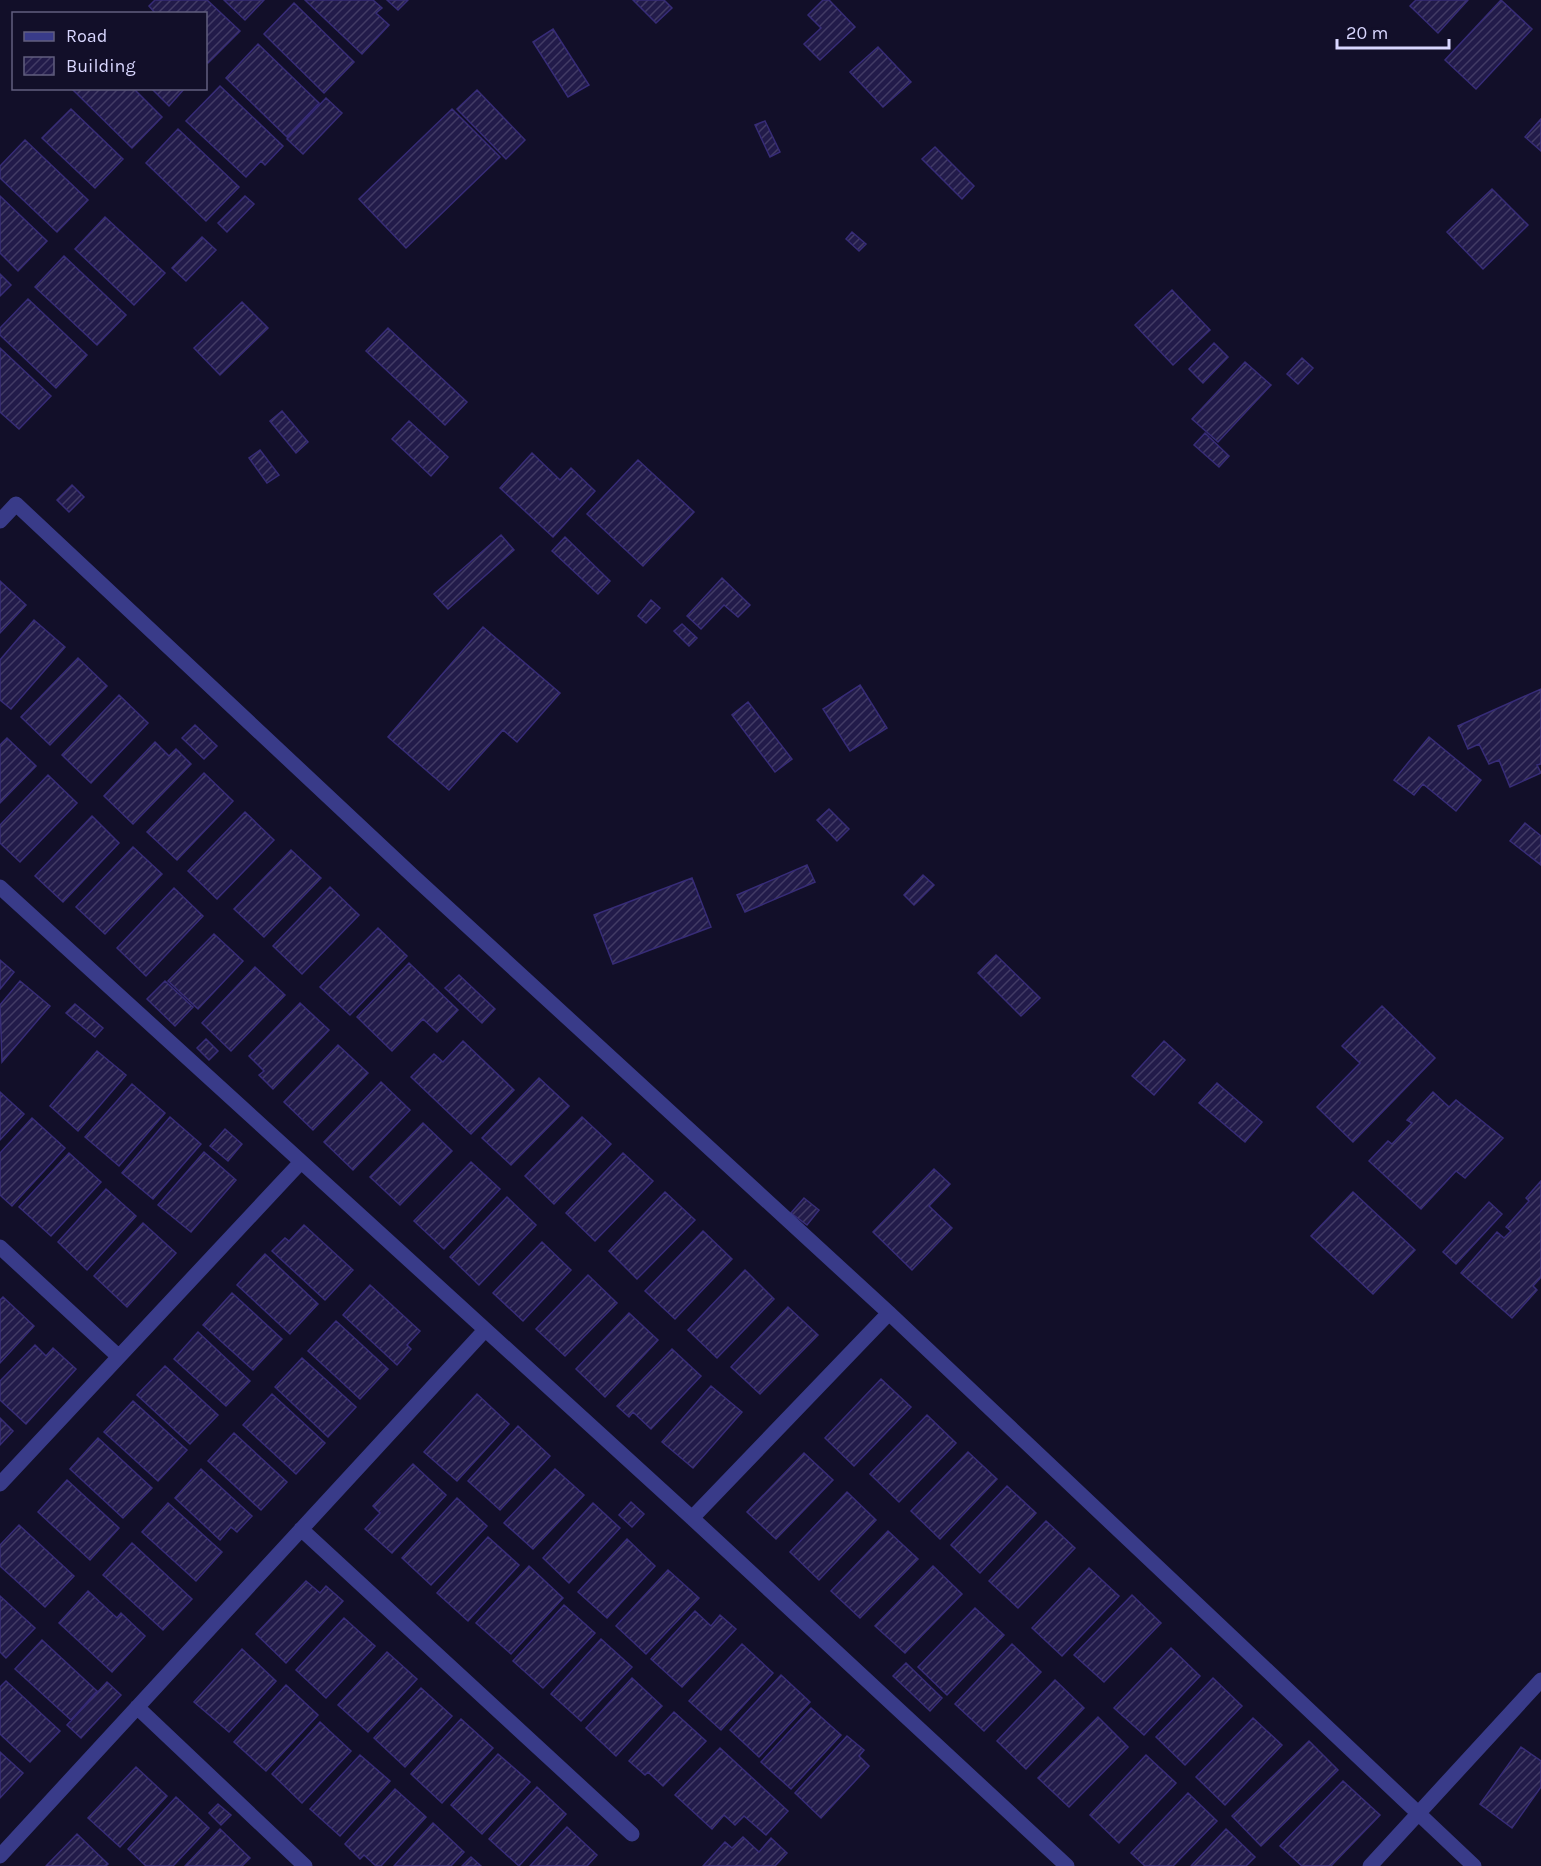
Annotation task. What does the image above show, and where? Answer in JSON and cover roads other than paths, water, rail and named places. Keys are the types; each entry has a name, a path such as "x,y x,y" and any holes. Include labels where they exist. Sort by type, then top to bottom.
{"street":[{"path":"0,521 16,504 413,876 889,1313 1474,1866"},
{"path":"0,887 692,1518 1067,1866"},
{"path":"0,1484 301,1162"},
{"path":"0,1247 118,1356"},
{"path":"692,1518 889,1313"},
{"path":"0,1856 485,1330"},
{"path":"302,1529 632,1834"},
{"path":"1370,1866 1420,1815 1541,1680"},
{"path":"137,1707 305,1866"}]}
